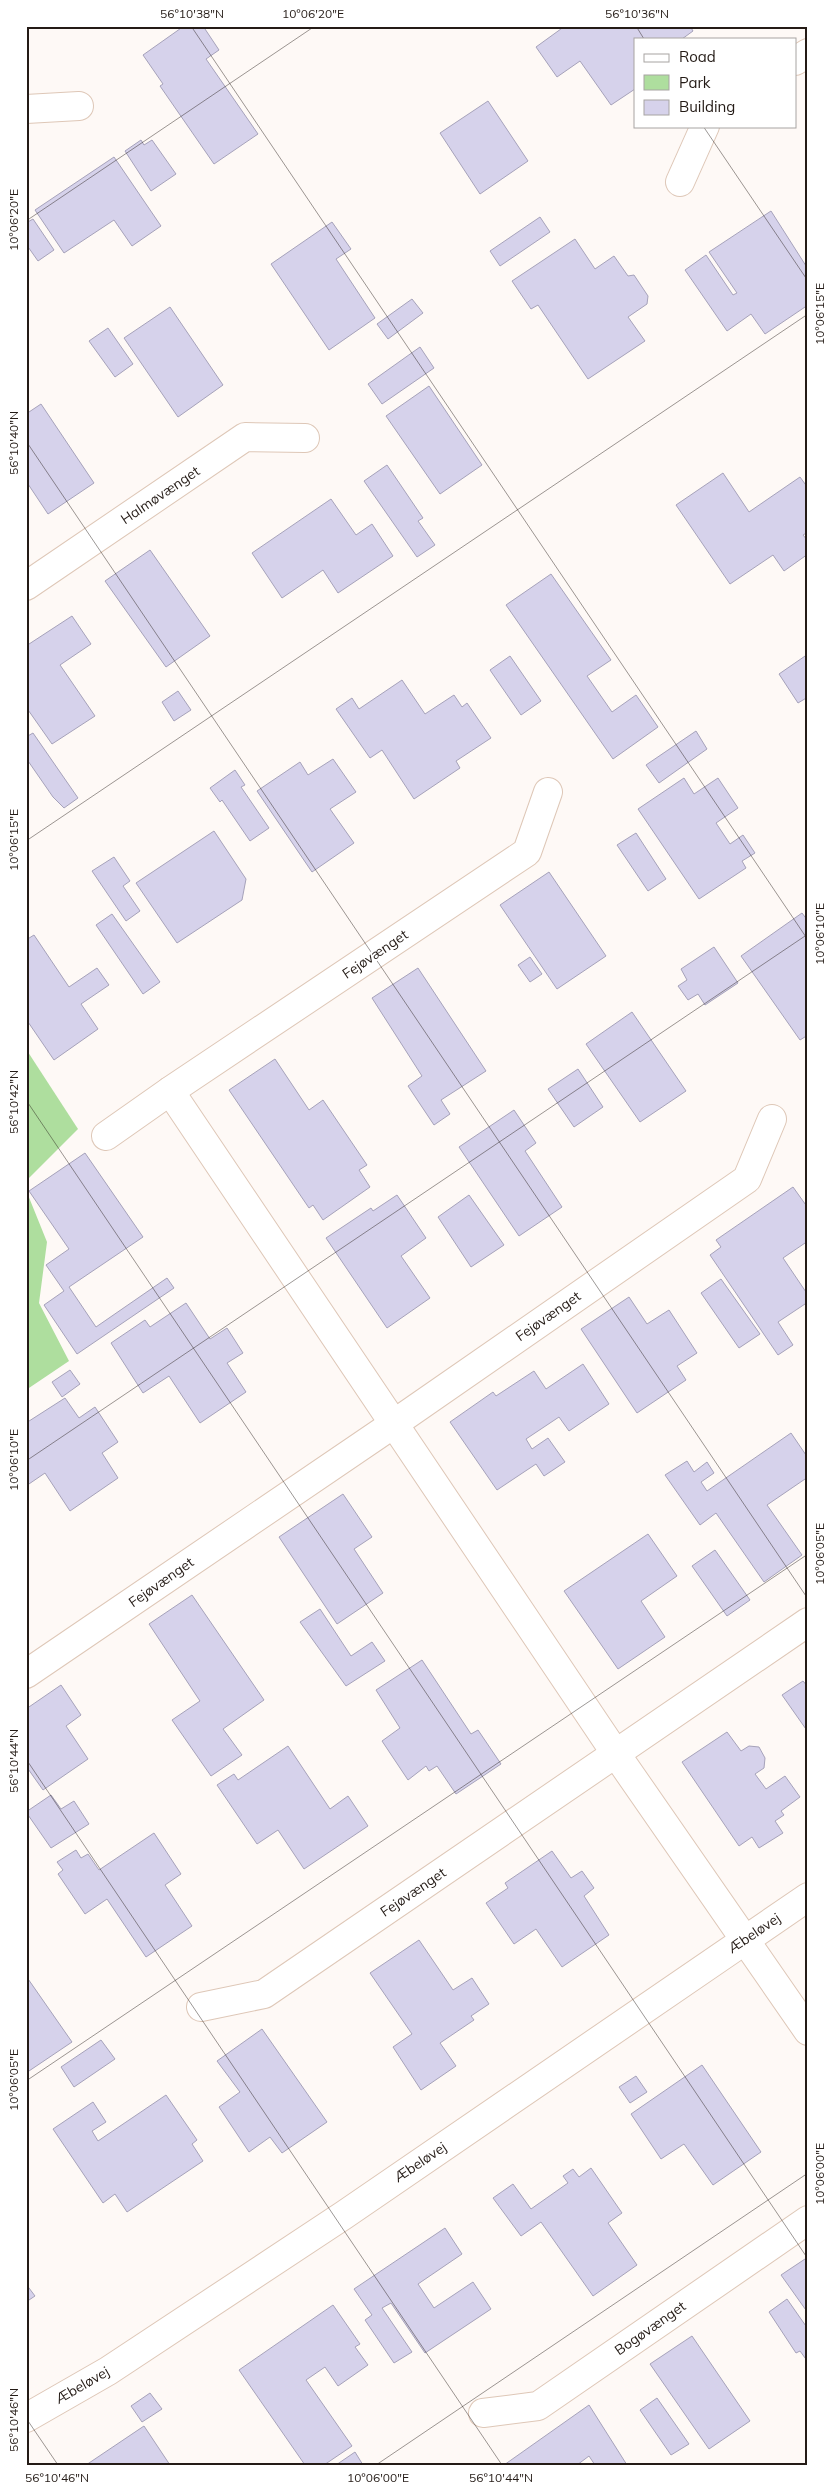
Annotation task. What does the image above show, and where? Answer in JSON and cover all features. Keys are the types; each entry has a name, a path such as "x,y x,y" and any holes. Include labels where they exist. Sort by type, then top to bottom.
{"street":[{"path":"796,60 808,52"},
{"path":"26,109 79,106"},
{"path":"680,182 704,128"},
{"name":"Halmøvænget","path":"26,586 245,438 305,438"},
{"name":"Fejøvænget","path":"106,1136 170,1091 527,852 548,792"},
{"path":"170,1091 616,1754 808,2031"},
{"name":"Fejøvænget","path":"26,1674 395,1423 747,1179 772,1119"},
{"name":"Fejøvænget","path":"201,2007 264,1994 808,1622"},
{"name":"Æbeløvej","path":"26,2418 108,2371 344,2215 808,1897"},
{"name":"Bogøvænget","path":"483,2413 538,2406 808,2220"}],"green space":[{"path":"26,1049 78,1129 26,1181"},
{"path":"26,1190 47,1242 39,1303 69,1361 26,1390"}],"building":[{"path":"184,26 203,26 219,50 206,59 258,134 214,164 160,86 163,84 143,55"},
{"path":"565,26 690,26 693,31 683,38 634,38 634,90 611,105 580,61 557,77 536,47"},
{"path":"488,101 528,161 480,194 440,133"},
{"path":"141,140 144,145 152,140 176,174 151,191 125,151"},
{"path":"114,157 161,226 132,246 114,220 64,253 35,210"},
{"path":"771,211 808,269 808,305 765,334 751,314 727,331 685,270 706,255 733,295 737,293 709,252"},
{"path":"540,217 550,232 500,266 490,251"},
{"path":"33,219 54,250 38,261 26,244 26,223"},
{"path":"332,222 351,249 336,259 375,318 329,350 271,264"},
{"path":"575,239 595,269 614,256 628,276 634,275 648,296 647,304 628,317 645,341 588,379 538,305 531,309 512,281"},
{"path":"412,299 423,313 388,339 377,324"},
{"path":"170,307 223,385 178,417 124,338"},
{"path":"108,328 133,364 115,377 89,341"},
{"path":"420,347 434,368 382,404 368,384"},
{"path":"429,386 482,465 440,494 386,416"},
{"path":"41,404 94,483 48,514 26,481 26,414"},
{"path":"387,465 423,518 418,521 435,545 417,557 364,481"},
{"path":"723,473 749,512 800,477 808,488 808,532 803,535 808,541 808,554 784,571 773,555 730,584 676,505"},
{"path":"331,499 356,535 372,524 393,556 338,593 323,570 282,598 252,553"},
{"path":"150,550 210,636 166,667 105,581"},
{"path":"551,574 611,660 587,676 612,712 636,695 658,727 613,759 506,605"},
{"path":"72,616 91,644 60,665 95,716 52,744 26,707 26,646"},
{"path":"808,654 808,697 798,703 779,674"},
{"path":"510,656 541,701 521,715 490,670"},
{"path":"402,680 425,714 454,695 462,707 467,703 491,738 456,761 460,768 414,799 382,750 370,758 336,709 352,698 359,709"},
{"path":"178,691 191,710 174,721 162,702"},
{"path":"696,731 707,749 659,783 646,765"},
{"path":"33,733 78,798 64,808 53,797 26,758 26,737"},
{"path":"333,759 356,792 330,809 354,843 312,872 257,791 300,762 308,775"},
{"path":"235,770 245,785 241,787 269,828 250,841 222,800 220,802 210,788"},
{"path":"684,778 694,794 718,778 738,808 716,823 730,844 743,835 755,853 742,861 746,868 699,899 638,809"},
{"path":"214,831 246,879 242,900 177,943 136,883"},
{"path":"636,833 666,879 648,891 617,845"},
{"path":"114,857 130,881 123,886 140,911 126,921 92,871"},
{"path":"549,872 606,956 557,989 500,905"},
{"path":"802,913 808,921 808,1035 800,1040 741,956"},
{"path":"112,914 160,982 143,994 96,925"},
{"path":"34,935 69,987 97,968 109,985 81,1004 98,1029 54,1060 26,1019 26,940"},
{"path":"714,947 738,983 705,1005 698,994 688,1000 678,986 687,980 681,969"},
{"path":"530,957 542,974 530,982 518,965"},
{"path":"418,968 486,1071 441,1100 450,1114 434,1125 408,1086 422,1076 372,998"},
{"path":"632,1012 686,1091 640,1122 586,1044"},
{"path":"275,1059 309,1110 323,1100 367,1165 359,1170 370,1187 323,1220 313,1205 309,1208 229,1090"},
{"path":"578,1069 603,1107 574,1127 548,1089"},
{"path":"514,1110 536,1143 525,1151 562,1207 519,1236 459,1147"},
{"path":"85,1153 143,1237 69,1287 96,1327 167,1278 174,1288 77,1354 44,1305 64,1291 46,1265 69,1249 29,1191"},
{"path":"793,1187 808,1208 808,1241 783,1258 808,1295 808,1302 778,1322 793,1345 778,1355 710,1255 721,1247 716,1240"},
{"path":"397,1195 426,1238 401,1256 430,1298 387,1328 326,1238 371,1208 373,1211"},
{"path":"469,1195 504,1245 471,1267 438,1217"},
{"path":"721,1279 760,1334 739,1348 701,1293"},
{"path":"629,1297 647,1324 669,1310 697,1353 677,1366 686,1380 637,1413 581,1329"},
{"path":"186,1303 210,1339 227,1328 243,1353 227,1363 246,1392 200,1423 169,1376 143,1393 111,1343 145,1320 150,1327"},
{"path":"583,1364 609,1404 569,1431 559,1417 526,1439 532,1449 548,1438 565,1462 544,1476 536,1464 497,1490 450,1422 493,1392 496,1396 534,1371 546,1389"},
{"path":"70,1370 80,1384 62,1397 52,1382"},
{"path":"65,1398 79,1418 95,1407 118,1442 102,1453 118,1478 70,1511 45,1473 26,1486 26,1423"},
{"path":"791,1433 808,1458 808,1477 767,1505 802,1555 764,1582 716,1513 700,1525 665,1475 687,1461 694,1472 707,1462 714,1473 701,1482 707,1491"},
{"path":"343,1494 372,1537 354,1549 383,1593 337,1624 279,1537"},
{"path":"648,1534 677,1576 641,1601 665,1637 618,1669 564,1591"},
{"path":"715,1550 750,1600 727,1616 692,1566"},
{"path":"192,1595 264,1700 223,1729 242,1755 211,1776 172,1720 200,1701 149,1624"},
{"path":"320,1609 351,1656 372,1642 385,1661 346,1686 300,1622"},
{"path":"422,1660 471,1734 478,1730 501,1764 456,1794 437,1766 429,1771 426,1766 408,1780 382,1741 400,1728 376,1690"},
{"path":"803,1681 808,1687 808,1732 782,1695"},
{"path":"61,1685 81,1715 66,1726 88,1759 43,1790 26,1766 26,1709"},
{"path":"727,1732 741,1751 749,1746 759,1747 765,1758 764,1768 755,1774 766,1789 785,1776 800,1797 781,1811 784,1815 775,1821 783,1833 759,1848 752,1837 739,1846 682,1762"},
{"path":"288,1746 330,1809 348,1796 368,1826 304,1869 278,1830 257,1844 217,1785 234,1774 238,1780"},
{"path":"51,1795 61,1809 74,1801 89,1824 51,1848 26,1812"},
{"path":"154,1833 181,1874 165,1885 192,1926 146,1957 107,1899 85,1914 58,1874 63,1870 57,1862 76,1850 81,1858 88,1854 99,1870"},
{"path":"552,1851 571,1878 582,1871 594,1888 584,1896 609,1935 562,1967 536,1929 514,1944 486,1903 508,1888 505,1883"},
{"path":"419,1940 453,1990 472,1978 489,2004 471,2016 474,2020 440,2043 456,2066 421,2090 393,2047 412,2034 370,1973"},
{"path":"26,1976 72,2042 26,2073"},
{"path":"262,2029 327,2122 282,2153 270,2137 249,2152 219,2107 240,2092 217,2061"},
{"path":"101,2040 115,2059 74,2087 61,2067"},
{"path":"702,2065 761,2152 713,2185 684,2144 661,2159 631,2114"},
{"path":"636,2076 647,2092 630,2103 619,2087"},
{"path":"166,2095 197,2140 192,2144 203,2161 127,2212 115,2194 103,2203 53,2129 93,2102 106,2122 92,2131 98,2141"},
{"path":"591,2168 622,2213 608,2223 637,2265 593,2296 541,2222 521,2236 493,2198 513,2184 531,2209 568,2183 563,2176 573,2169 579,2177"},
{"path":"445,2228 462,2254 418,2284 434,2308 473,2282 491,2309 425,2353 391,2303 382,2308 412,2352 394,2363 365,2320 372,2315 354,2289"},
{"path":"808,2257 808,2313 781,2275"},
{"path":"26,2284 35,2296 26,2302"},
{"path":"787,2299 808,2329 808,2362 800,2351 796,2353 769,2312"},
{"path":"333,2305 360,2344 355,2347 368,2365 338,2386 325,2367 306,2380 352,2446 324,2465 305,2465 239,2370"},
{"path":"692,2336 750,2421 709,2449 650,2364"},
{"path":"150,2393 162,2409 142,2422 131,2406"},
{"path":"657,2398 689,2444 671,2455 640,2410"},
{"path":"589,2405 627,2465 595,2465 589,2456 577,2465 504,2465"},
{"path":"144,2426 170,2465 86,2465"},
{"path":"355,2452 363,2465 336,2465"}]}
